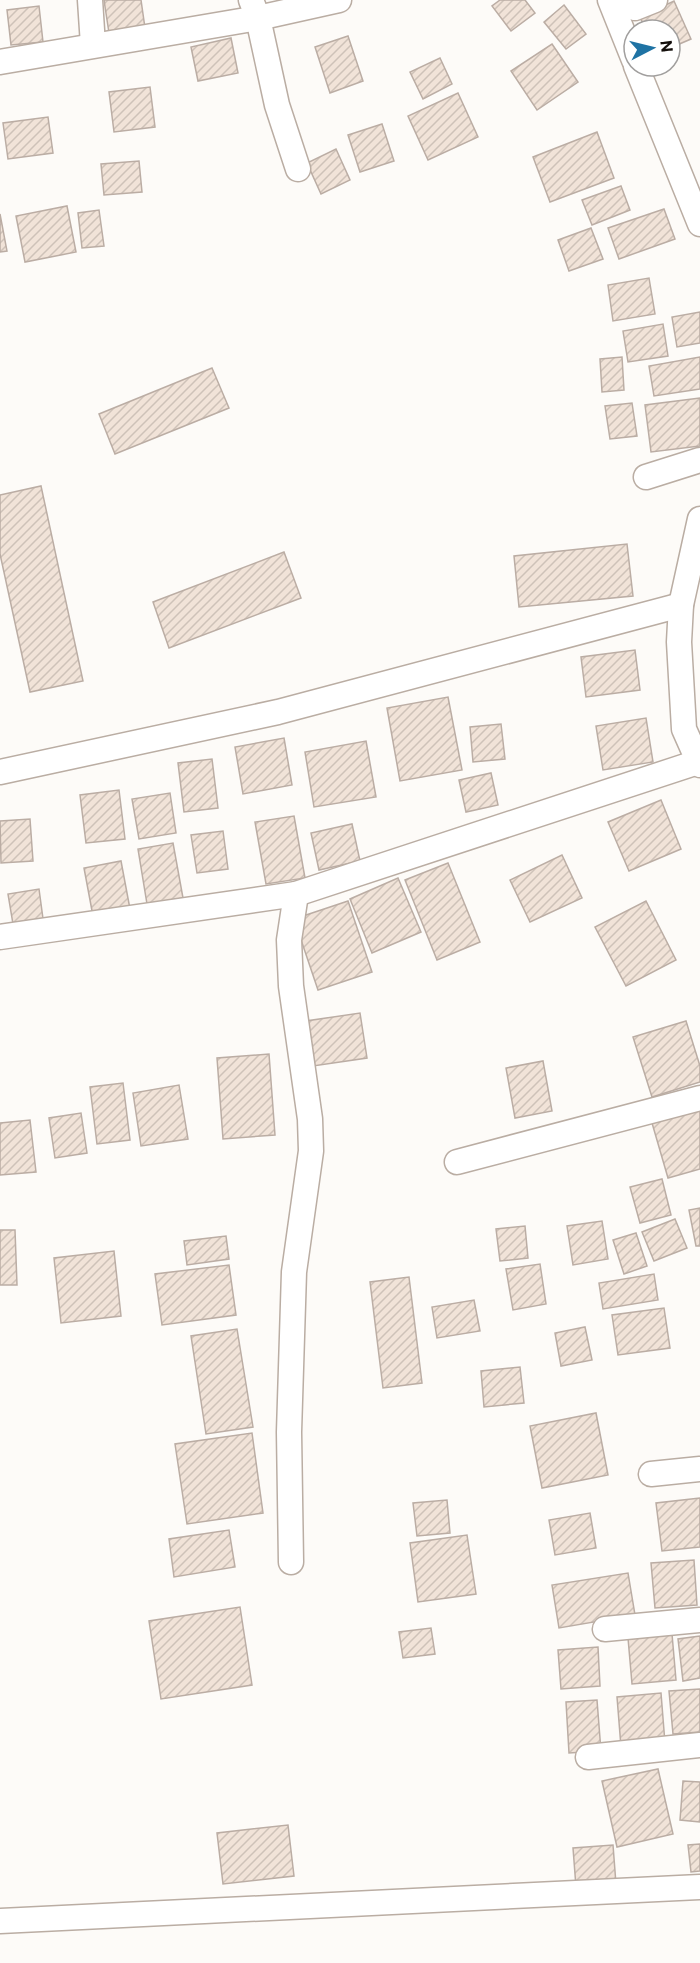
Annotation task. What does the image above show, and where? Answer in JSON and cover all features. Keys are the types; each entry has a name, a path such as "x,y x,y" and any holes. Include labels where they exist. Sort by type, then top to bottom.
{"street":[{"path":"90,0 93,45"},
{"path":"0,62 93,45 254,9 339,0"},
{"path":"610,0 622,30"},
{"path":"615,0 635,8 655,0"},
{"path":"254,9 277,105 298,169"},
{"path":"641,78 700,224"},
{"path":"646,477 700,460"},
{"path":"0,937 296,894 699,763 684,729 679,642 681,605 700,519"},
{"path":"0,772 278,712 681,605"},
{"path":"291,1562 289,1432 294,1272 311,1151 310,1119 288,940 296,894"},
{"path":"457,1162 700,1098"},
{"path":"651,1474 700,1469"},
{"path":"605,1629 700,1620"},
{"path":"588,1757 700,1745"},
{"path":"0,1921 700,1887"}],"building":[{"path":"104,0 141,0 145,28 109,33"},
{"path":"500,0 525,0 535,13 511,31 492,6"},
{"path":"674,1 682,18 640,18"},
{"path":"564,5 586,34 566,49 544,22"},
{"path":"39,6 43,42 11,45 7,10"},
{"path":"682,19 691,39 682,43"},
{"path":"348,36 363,81 330,93 315,47"},
{"path":"231,38 238,73 198,81 191,47"},
{"path":"552,44 578,82 537,110 511,71"},
{"path":"440,58 452,84 423,99 410,72"},
{"path":"150,87 155,127 114,132 109,92"},
{"path":"458,93 478,137 428,160 408,116"},
{"path":"48,117 53,153 8,159 3,123"},
{"path":"382,124 394,161 360,172 348,135"},
{"path":"597,132 614,178 550,202 533,157"},
{"path":"336,149 350,180 321,194 307,163"},
{"path":"139,161 142,192 104,195 101,164"},
{"path":"621,186 630,210 592,225 582,200"},
{"path":"67,206 76,252 25,262 16,216"},
{"path":"664,209 675,239 619,259 608,228"},
{"path":"99,210 104,246 82,248 78,213"},
{"path":"0,214 7,251 0,252"},
{"path":"591,228 603,259 569,271 558,240"},
{"path":"649,278 655,314 613,321 608,285"},
{"path":"700,312 700,343 677,347 672,317"},
{"path":"663,324 668,356 628,362 623,331"},
{"path":"622,357 624,390 602,392 600,359"},
{"path":"700,357 700,389 654,396 649,366"},
{"path":"212,368 229,408 115,454 99,414"},
{"path":"700,398 700,446 651,452 645,405"},
{"path":"632,403 637,436 610,439 605,406"},
{"path":"41,486 83,681 30,692 0,554 0,495"},
{"path":"627,544 633,596 519,607 514,556"},
{"path":"284,552 301,598 169,648 153,602"},
{"path":"635,650 640,690 586,697 581,657"},
{"path":"448,697 462,770 400,781 387,708"},
{"path":"646,718 653,762 603,770 596,726"},
{"path":"501,724 505,759 473,762 470,727"},
{"path":"284,738 292,785 243,794 235,747"},
{"path":"366,741 376,797 314,807 305,752"},
{"path":"212,759 218,808 184,812 178,763"},
{"path":"491,773 498,805 466,812 459,780"},
{"path":"119,790 125,839 86,843 80,795"},
{"path":"170,793 176,833 139,839 132,799"},
{"path":"661,800 681,849 629,871 608,822"},
{"path":"294,816 305,878 266,884 255,822"},
{"path":"30,819 33,861 1,863 0,821"},
{"path":"352,824 360,861 319,870 311,833"},
{"path":"223,831 228,869 197,873 191,835"},
{"path":"173,843 183,898 147,904 138,849"},
{"path":"562,855 582,898 530,922 510,880"},
{"path":"121,861 130,909 93,916 84,868"},
{"path":"448,863 480,942 437,960 405,880"},
{"path":"398,878 421,932 372,953 350,899"},
{"path":"39,889 44,926 14,930 8,894"},
{"path":"348,901 372,972 318,990 294,919"},
{"path":"646,901 676,960 626,986 595,927"},
{"path":"360,1013 367,1058 313,1066 306,1021"},
{"path":"686,1021 700,1066 700,1082 652,1097 633,1037"},
{"path":"269,1054 275,1135 223,1139 217,1058"},
{"path":"543,1061 552,1111 515,1118 506,1068"},
{"path":"123,1083 130,1140 97,1144 90,1087"},
{"path":"179,1085 188,1139 141,1146 133,1093"},
{"path":"700,1108 700,1169 668,1178 652,1123"},
{"path":"81,1113 87,1153 55,1158 49,1118"},
{"path":"30,1120 36,1172 0,1175 0,1123"},
{"path":"662,1179 671,1215 640,1223 630,1187"},
{"path":"700,1208 700,1246 696,1246 689,1210"},
{"path":"675,1219 687,1248 654,1261 642,1232"},
{"path":"602,1221 608,1259 573,1265 567,1226"},
{"path":"525,1226 528,1258 500,1261 496,1229"},
{"path":"0,1230 15,1230 17,1285 0,1285"},
{"path":"636,1233 647,1266 624,1274 613,1240"},
{"path":"226,1236 229,1259 187,1265 184,1241"},
{"path":"114,1251 121,1316 61,1323 54,1258"},
{"path":"540,1264 546,1304 513,1310 506,1269"},
{"path":"229,1265 236,1315 162,1325 155,1274"},
{"path":"654,1274 658,1300 603,1309 599,1283"},
{"path":"409,1277 422,1383 383,1388 370,1282"},
{"path":"474,1300 480,1331 437,1338 432,1307"},
{"path":"664,1308 670,1348 618,1355 612,1315"},
{"path":"585,1327 592,1360 561,1366 555,1333"},
{"path":"237,1329 253,1427 206,1434 191,1336"},
{"path":"520,1367 524,1403 484,1407 481,1371"},
{"path":"596,1413 608,1475 542,1488 530,1426"},
{"path":"252,1433 263,1513 187,1524 175,1444"},
{"path":"700,1498 700,1547 662,1551 656,1503"},
{"path":"447,1500 450,1533 417,1536 413,1503"},
{"path":"590,1513 596,1548 555,1555 549,1520"},
{"path":"229,1530 235,1567 174,1577 169,1539"},
{"path":"467,1535 476,1594 418,1602 410,1543"},
{"path":"694,1560 697,1605 655,1608 651,1563"},
{"path":"628,1573 635,1615 559,1628 552,1585"},
{"path":"240,1607 252,1685 161,1699 149,1621"},
{"path":"431,1628 435,1654 403,1658 399,1632"},
{"path":"672,1634 676,1680 632,1684 628,1638"},
{"path":"700,1636 700,1678 683,1681 678,1639"},
{"path":"598,1647 600,1686 561,1689 558,1650"},
{"path":"700,1689 700,1732 673,1734 669,1691"},
{"path":"661,1693 665,1743 621,1747 617,1697"},
{"path":"597,1700 601,1751 569,1753 566,1702"},
{"path":"658,1769 673,1834 617,1847 602,1781"},
{"path":"683,1781 700,1782 700,1822 680,1820"},
{"path":"288,1825 294,1876 223,1884 217,1833"},
{"path":"700,1844 700,1871 691,1872 688,1845"},
{"path":"613,1845 616,1884 576,1887 573,1848"}]}
